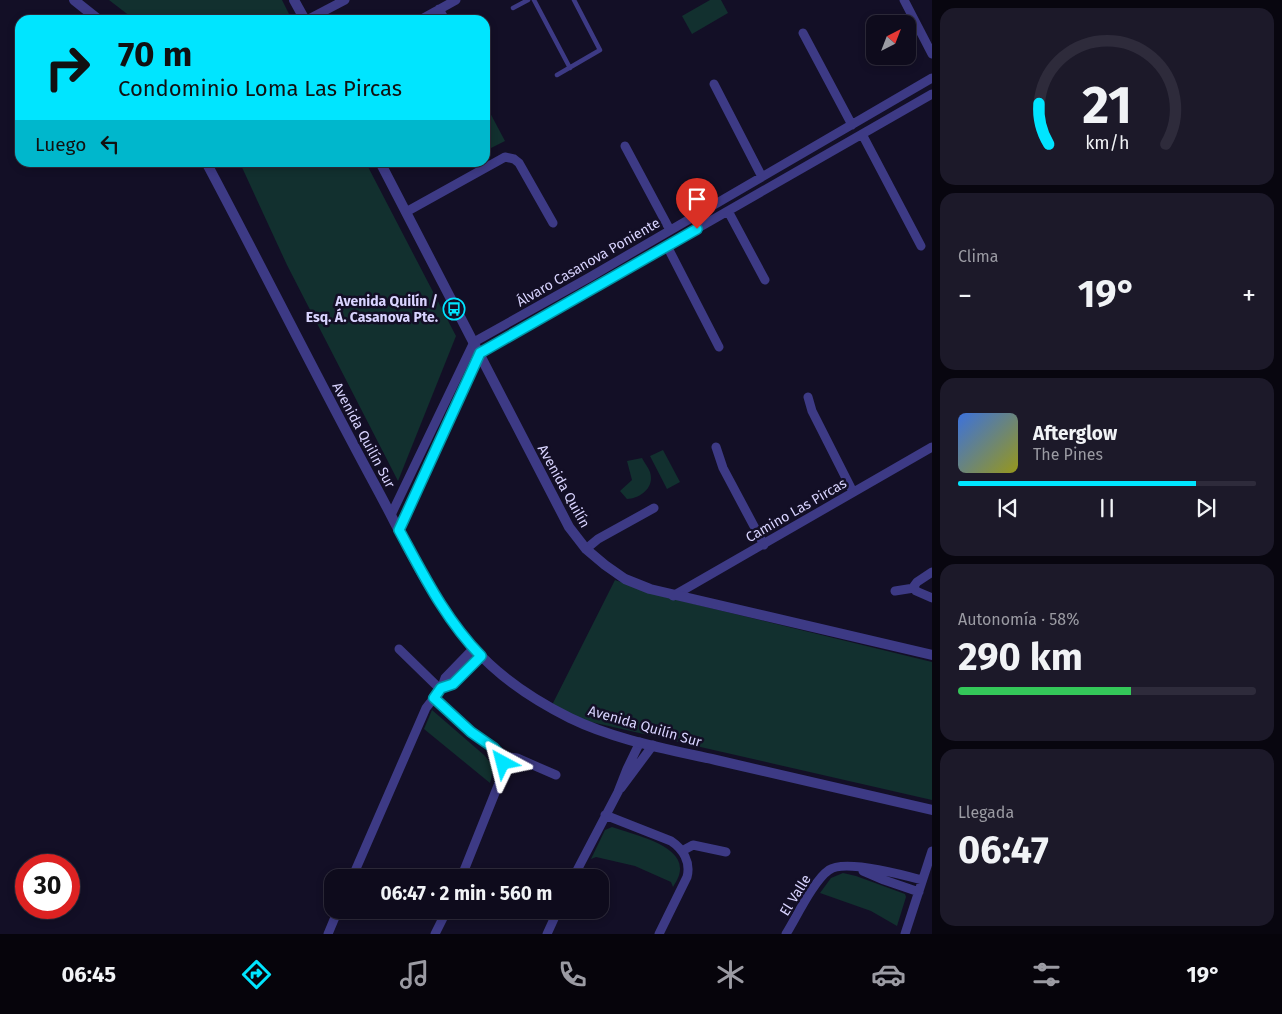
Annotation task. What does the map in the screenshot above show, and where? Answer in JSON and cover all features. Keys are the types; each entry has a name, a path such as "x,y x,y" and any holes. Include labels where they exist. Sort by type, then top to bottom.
{"street":[{"path":"74,0 93,15"},
{"path":"294,0 303,15"},
{"path":"316,15 345,0"},
{"path":"429,15 456,0"},
{"path":"904,0 932,54"},
{"path":"439,9 442,15"},
{"path":"802,33 852,125"},
{"name":"Álvaro Casanova Poniente","path":"474,342 932,78"},
{"path":"714,84 762,177"},
{"name":"Álvaro Casanova Poniente","path":"480,353 932,94"},
{"path":"862,134 921,246"},
{"path":"625,146 670,230"},
{"path":"490,165 505,157 514,159 519,163 553,223"},
{"name":"Avenida Quilín Sur","path":"209,167 331,404 440,605 477,652 510,681 548,707 597,730 640,742 932,810"},
{"name":"Avenida Quilín","path":"383,167 480,353 560,513 586,549 604,565 625,579 674,596 932,655"},
{"path":"406,212 487,167"},
{"path":"734,193 741,204"},
{"path":"728,211 765,280"},
{"path":"667,246 719,347"},
{"path":"391,515 474,342"},
{"path":"399,530 480,353"},
{"path":"808,396 809,405 852,492"},
{"path":"716,447 723,468 764,545"},
{"name":"Camino Las Pircas","path":"674,596 932,447"},
{"path":"586,549 598,539 654,508"},
{"path":"914,588 917,582 932,572"},
{"path":"895,591 914,588 932,598"},
{"path":"400,649 441,689"},
{"path":"356,869 426,708 441,689 445,678 477,652"},
{"path":"434,698 457,720 494,748 501,756 503,763 499,783 465,869"},
{"path":"578,869 618,792 640,742"},
{"path":"618,792 653,745"},
{"path":"501,756 517,758 556,774"},
{"path":"605,815 671,841 682,851 688,864 688,872 659,934"},
{"path":"682,851 696,845 726,852"},
{"path":"905,934 932,851"},
{"name":"El Valle","path":"786,934 817,884 828,870 842,866 895,873 922,880"},
{"name":"El Valle","path":"856,868 919,892"},
{"path":"328,934 334,919"},
{"path":"435,934 442,919"},
{"path":"547,934 554,919"}],"lane":[{"path":"513,8 528,0"},
{"path":"534,0 570,68"},
{"path":"557,75 600,50 574,0"}],"green space":[{"path":"109,0 282,0 290,15 128,15"},
{"path":"710,0 721,0 728,13 692,34 682,16"},
{"path":"490,113 505,141 490,148"},
{"path":"242,167 368,167 456,336 398,481 287,265"},
{"path":"663,450 680,482 667,489 650,456"},
{"path":"642,458 650,472 650,483 645,491 637,497 627,499 620,491 632,480 627,461"},
{"path":"615,580 665,597 932,662 932,800 578,719 550,709"},
{"path":"432,710 487,758 492,771 490,783 424,729"},
{"path":"612,827 654,841 672,853 678,860 680,869 679,876 673,887 671,882 635,866 596,857 591,859 605,830"},
{"path":"843,873 905,894 906,897 897,926 871,911 820,893 831,878"}],"place":[{"name":"Avenida Quilín / Esq. Á. Casanova Pte.","path":"454,309"}],"route":[{"path":"503,763 501,756 494,748 471,732 434,698 441,688 453,684 481,656 440,605 399,530 480,353 697,229"}]}
